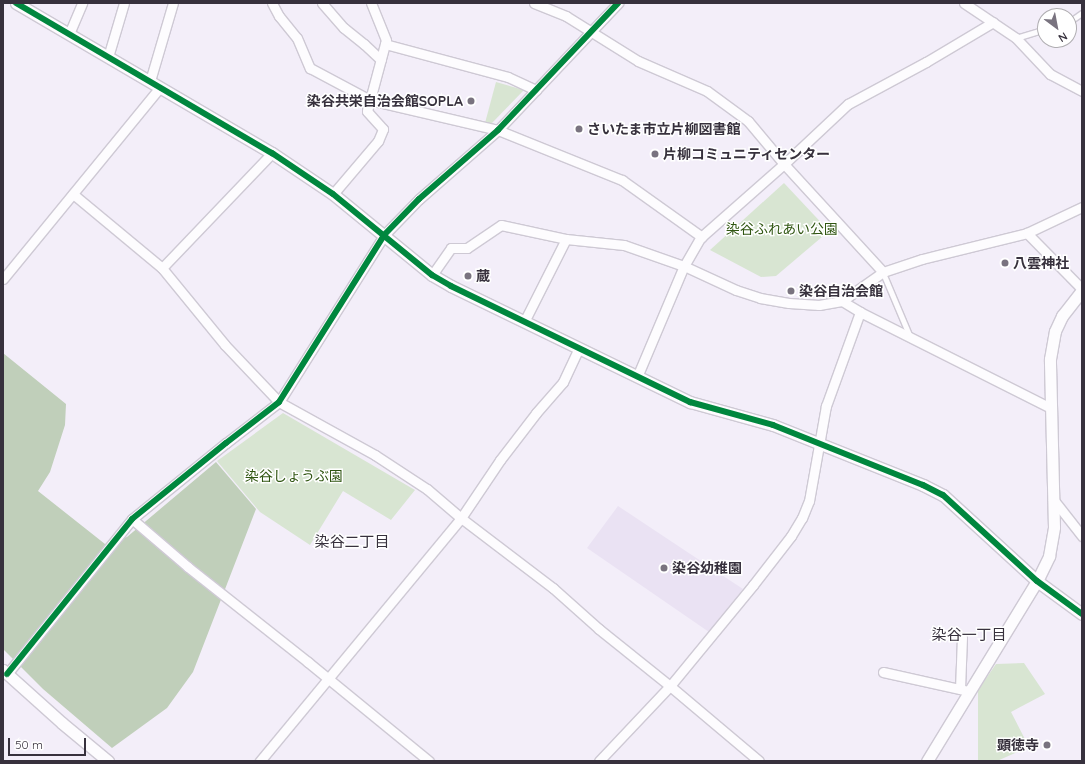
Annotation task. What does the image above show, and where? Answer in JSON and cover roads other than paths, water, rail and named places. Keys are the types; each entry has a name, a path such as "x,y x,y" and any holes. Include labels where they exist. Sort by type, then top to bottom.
{"street":[{"path":"16,3 272,153 333,194 432,275 524,322 690,402 773,425 923,485 943,495 1037,581 1082,614"},
{"path":"69,34 82,3"},
{"path":"108,57 124,3"},
{"path":"150,81 172,3"},
{"path":"272,3 279,16 297,38 310,68 370,100 498,130 622,180 702,237"},
{"path":"322,3 344,28 381,60"},
{"path":"333,194 378,141 383,129 367,111 386,44 386,40 371,3"},
{"path":"534,3 566,16 638,61 707,91 748,122 784,164 883,272"},
{"path":"964,3 1016,38 1050,74 1082,91"},
{"path":"108,761 4,674 132,519 279,402 384,235 420,199 498,130 592,31 613,5"},
{"path":"637,377 684,266 702,237 784,164 848,104 926,62 993,22"},
{"path":"386,44 508,77 536,90"},
{"path":"3,279 160,87"},
{"path":"162,268 272,153"},
{"path":"73,194 162,268 225,345 279,402 316,421 387,462 427,489 461,518 553,588 599,629 670,686 759,761"},
{"path":"432,275 451,248 467,248 501,224 566,239 624,245 684,266 736,290 760,298 790,304 819,305 842,301 883,272 922,259 1027,233 1082,207"},
{"path":"927,761 964,690 1037,581 1048,561 1053,542 1050,359 1052,344 1062,316 1081,292 1027,233"},
{"path":"524,322 566,239"},
{"path":"842,301 860,312 1051,408"},
{"path":"599,761 670,686 754,585 791,536 802,518 809,501 826,406 860,312"},
{"path":"260,761 327,678 461,518 504,454 562,382 579,348"},
{"path":"1053,499 1082,536"},
{"path":"132,519 188,567 429,761"},
{"path":"962,637 964,690"},
{"path":"883,672 964,690"}],"lane":[{"path":"1016,38 1037,31"},
{"path":"883,272 911,337"}],"place":[{"name":"染谷共栄自治会館SOPLA","path":"471,101"},
{"name":"さいたま市立片柳図書館","path":"579,129"},
{"name":"片柳コミュニティセンター","path":"655,154"},
{"name":"八雲神社","path":"1005,263"},
{"name":"蔵","path":"468,276"},
{"name":"染谷自治会館","path":"791,291"},
{"name":"染谷幼稚園","path":"664,568"},
{"name":"顕徳寺","path":"1047,745"}],"district":[{"name":"染谷二丁目","path":"352,542"},
{"name":"染谷一丁目","path":"969,635"}],"park label":[{"name":"染谷ふれあい公園","path":"782,229"},
{"name":"染谷しょうぶ園","path":"294,476"}]}
